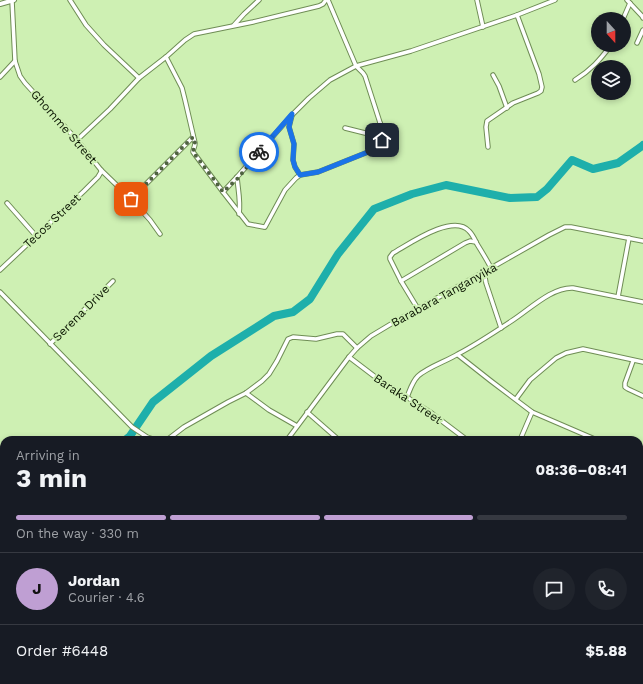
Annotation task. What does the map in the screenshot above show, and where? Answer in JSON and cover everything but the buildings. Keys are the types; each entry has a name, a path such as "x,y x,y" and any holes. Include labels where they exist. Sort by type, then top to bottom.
{"street":[{"path":"0,4 10,0"},
{"name":"Ghomme Street","path":"10,0 16,61 20,76 101,170 150,220 160,234"},
{"path":"70,0 86,25 104,45 139,78"},
{"path":"233,26 259,0"},
{"path":"76,140 110,109 139,78 194,34 283,15 321,5 327,0 356,66 365,76 383,132 383,138 373,150 318,172 300,175 286,190 264,227 248,224 193,152 195,143 182,88 166,57"},
{"path":"477,0 483,27"},
{"path":"223,192 238,178 292,114 308,98 330,80 356,66 411,51 517,15 542,2 555,0"},
{"path":"625,12 629,2 643,18"},
{"path":"488,147 486,127 487,121 513,103 538,93 542,87 539,74 517,15"},
{"path":"637,43 643,30"},
{"path":"575,80 586,73 605,52"},
{"path":"0,77 16,61"},
{"path":"493,75 499,86 507,108"},
{"path":"292,114 289,127 294,144 293,160 300,175"},
{"path":"345,128 369,134 376,131 380,123"},
{"path":"131,199 193,137"},
{"name":"Tecos Street","path":"0,270 58,217 98,177 101,170"},
{"path":"238,178 239,214"},
{"path":"7,203 36,236"},
{"path":"418,309 391,263 390,257 393,253 439,229 450,226 460,226 469,231 491,268"},
{"name":"Barabara Tanganyika","path":"290,436 349,357 371,336 549,235 565,227 643,241"},
{"path":"618,297 629,238"},
{"path":"401,280 466,243 470,241 476,242"},
{"path":"484,272 486,283 501,328"},
{"name":"Serena Drive","path":"50,344 113,281"},
{"path":"406,397 413,382 418,376 458,355 501,328 544,298 560,290 567,288 581,289 643,302"},
{"path":"0,292 132,427 145,436"},
{"path":"172,436 184,427 246,393 269,374 288,339 293,336 316,339 343,334 357,348"},
{"path":"516,399 530,380 556,358 566,353 583,349 643,362"},
{"path":"458,355 532,412 588,436"},
{"name":"Baraka Street","path":"349,357 374,376 430,412 460,436"},
{"path":"633,361 625,387 643,396"},
{"path":"246,393 269,410 297,426"},
{"path":"308,412 335,436"},
{"path":"522,436 532,412"}],"waterway":[{"path":"130,436 153,402 211,356 274,316 293,312 310,299 338,254 374,209 412,194 446,185 510,198 537,197 547,189 572,160 593,169 618,163 643,145"}],"way so far":[{"path":"131,199 193,137 195,143 193,152 223,192 238,178 259,152"}],"route":[{"path":"259,152 292,114 289,127 294,144 293,160 300,175 318,172 373,150 382,140"}]}
